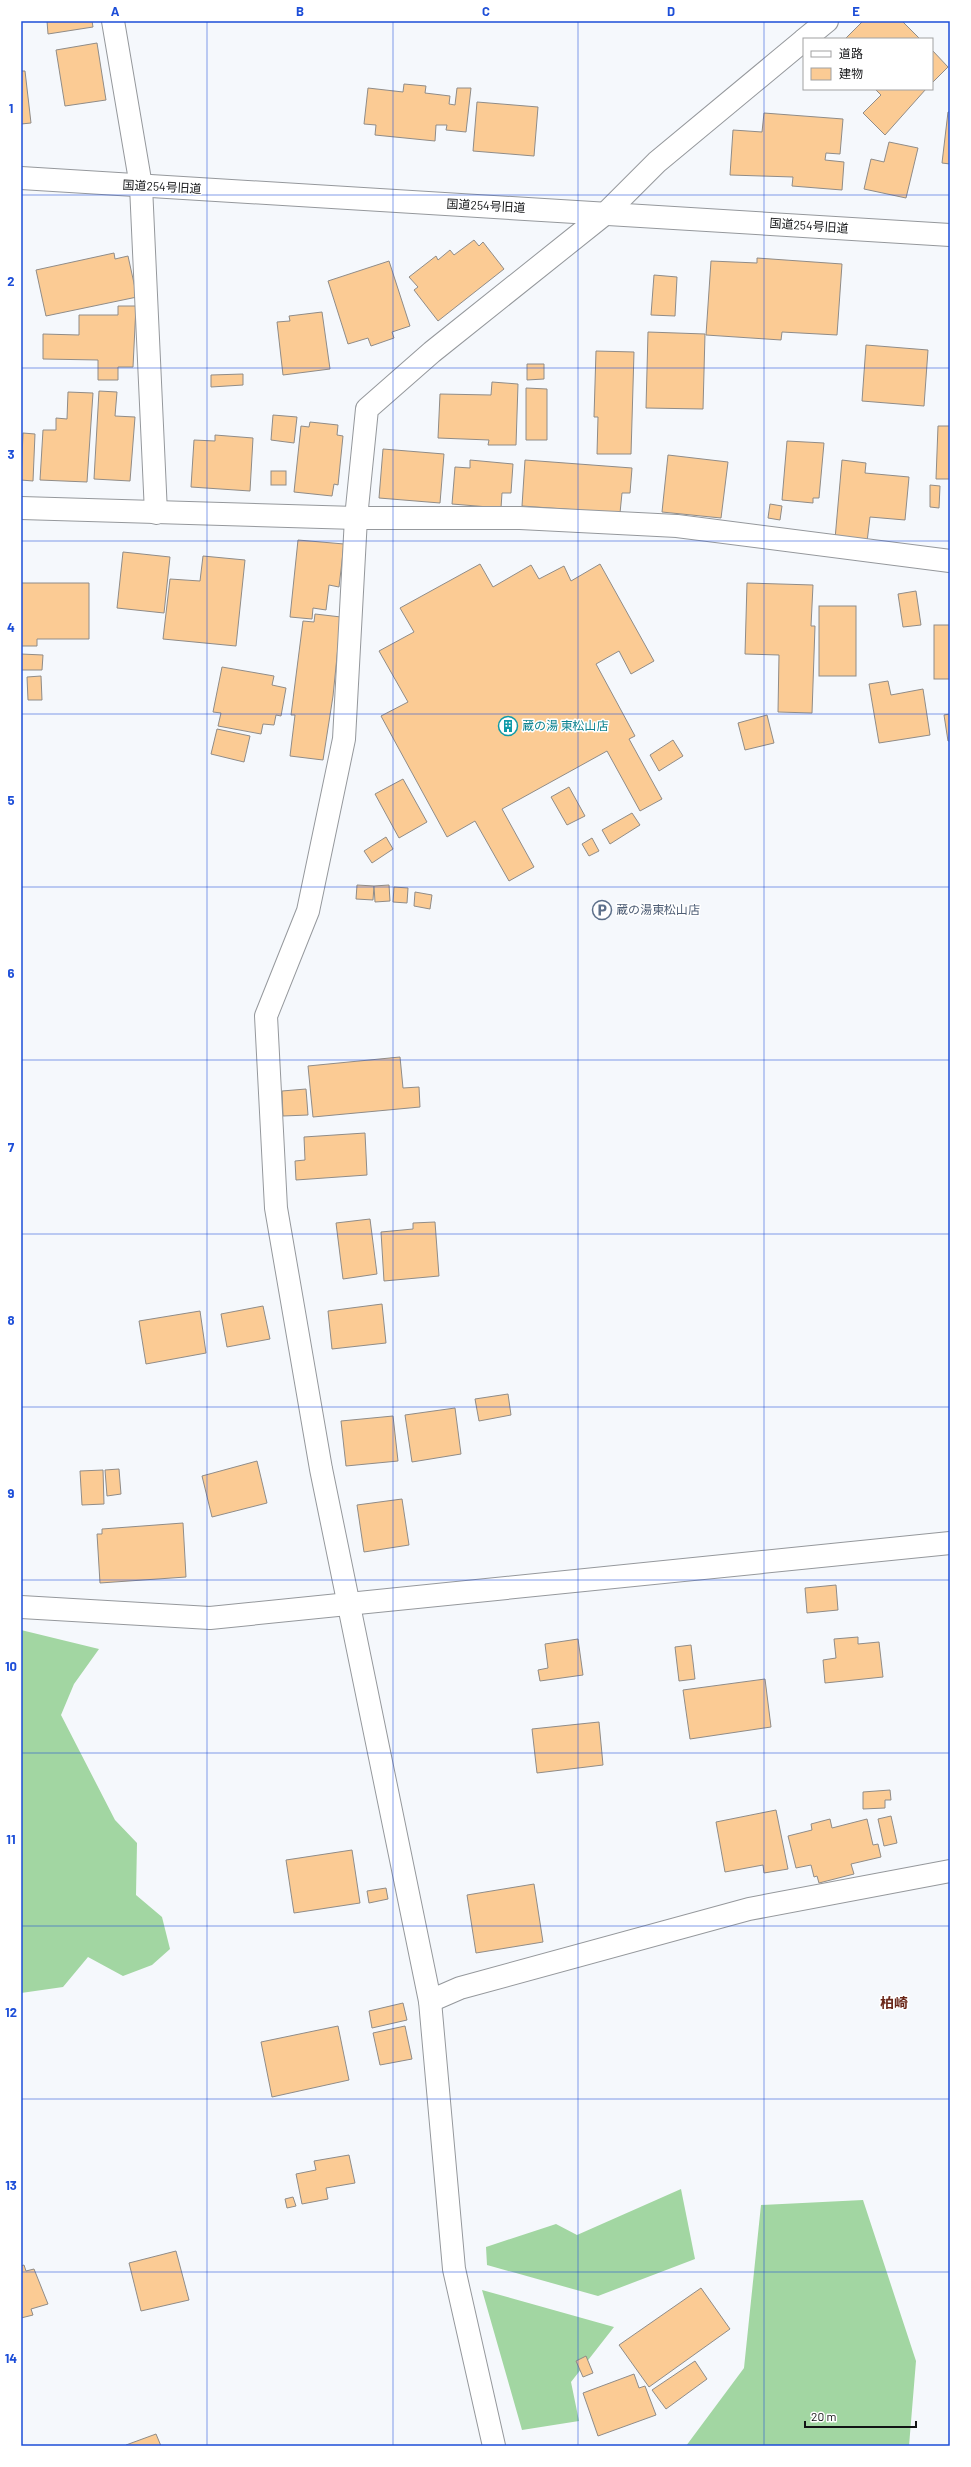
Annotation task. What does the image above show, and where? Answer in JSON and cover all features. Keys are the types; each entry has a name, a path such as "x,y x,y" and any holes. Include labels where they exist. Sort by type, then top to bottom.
{"street":[{"path":"113,21 141,186 156,513"},
{"path":"805,38 826,21"},
{"path":"494,2446 454,2269 430,2001 350,1603 321,1469 276,1208 266,1016 308,911 344,739 356,518 367,409 432,352 606,213 657,162 803,40"},
{"name":"国道254号旧道","path":"21,178 950,235"},
{"path":"21,508 356,518 520,518 677,526 950,561"},
{"path":"21,1607 210,1618 950,1543"},
{"path":"430,2001 460,1988 749,1909 950,1871"}],"green space":[{"path":"21,1630 99,1649 74,1684 61,1715 115,1820 137,1843 136,1895 162,1917 170,1949 152,1965 123,1976 88,1957 63,1987 21,1993"},
{"path":"681,2189 695,2259 598,2296 487,2265 486,2247 556,2224 577,2235"},
{"path":"863,2200 916,2361 909,2446 686,2446 744,2368 761,2205"},
{"path":"482,2290 614,2327 571,2382 579,2421 522,2430"}],"building":[{"path":"47,21 92,21 93,27 48,34"},
{"path":"863,21 902,21 919,38 846,38"},
{"path":"97,43 106,100 65,106 56,50"},
{"path":"933,51 948,67 933,82"},
{"path":"21,71 25,71 31,123 21,124"},
{"path":"404,84 426,86 425,93 450,96 449,104 455,105 457,88 471,88 466,132 446,130 447,125 436,125 435,141 375,135 376,125 364,124 368,88 403,92"},
{"path":"876,90 925,90 885,135 863,113 881,95"},
{"path":"477,102 538,107 534,156 473,151"},
{"path":"948,112 950,112 950,164 942,163"},
{"path":"764,113 843,119 840,154 826,153 825,160 844,162 842,190 792,186 793,177 730,175 733,130 762,132"},
{"path":"889,142 918,148 906,198 864,189 871,159 884,162"},
{"path":"474,240 479,246 483,242 504,269 438,321 414,290 418,287 409,277 436,256 438,260 450,250 454,255"},
{"path":"114,253 115,259 128,256 137,297 46,316 36,270"},
{"path":"757,258 842,264 837,335 782,332 781,340 706,335 711,261 757,263"},
{"path":"389,261 410,326 392,332 394,338 371,346 368,338 348,344 328,281"},
{"path":"654,275 677,277 675,316 651,315"},
{"path":"118,306 136,306 133,367 118,367 118,380 98,380 98,360 43,359 43,334 79,335 79,315 118,315"},
{"path":"322,312 330,369 283,375 277,322 290,321 289,316"},
{"path":"648,332 705,334 703,409 646,408"},
{"path":"866,345 928,350 924,406 862,401"},
{"path":"596,351 634,352 631,454 597,454 598,417 594,417"},
{"path":"527,364 544,364 544,379 527,380"},
{"path":"243,374 243,385 211,387 211,375"},
{"path":"492,382 518,384 516,445 488,445 489,440 438,438 440,394 491,395"},
{"path":"526,388 547,389 547,440 526,440"},
{"path":"99,391 117,392 115,416 135,417 130,481 94,479"},
{"path":"68,392 93,393 87,482 40,480 43,430 56,430 56,418 67,419"},
{"path":"273,415 297,417 294,443 271,440"},
{"path":"310,422 338,425 337,435 343,436 338,485 334,484 332,496 294,492 301,426 309,427"},
{"path":"938,426 950,426 950,479 936,479"},
{"path":"23,433 35,434 33,481 21,480"},
{"path":"215,435 253,438 250,491 191,487 194,440 215,441"},
{"path":"787,441 824,443 819,498 813,498 813,503 782,500"},
{"path":"383,449 444,454 440,503 379,498"},
{"path":"668,455 728,462 721,518 662,512"},
{"path":"470,460 513,464 511,493 502,493 501,508 452,504 455,467 470,468"},
{"path":"525,460 632,468 630,493 622,493 620,513 522,506"},
{"path":"842,460 866,463 865,473 909,477 905,520 870,517 867,542 835,539"},
{"path":"271,471 286,471 286,485 271,485"},
{"path":"930,485 940,486 939,508 930,507"},
{"path":"770,504 782,506 780,520 768,518"},
{"path":"298,540 344,544 339,587 329,585 326,610 313,608 312,619 290,617"},
{"path":"123,552 170,557 164,613 117,608"},
{"path":"203,556 245,560 236,646 163,639 170,579 200,581"},
{"name":"蔵の湯 東松山店","path":"480,564 493,587 531,565 539,579 564,566 571,581 600,564 654,661 631,674 619,651 596,664 635,736 629,739 662,799 640,811 607,751 502,809 534,867 509,881 475,821 447,837 381,716 408,702 379,651 414,632 400,608"},
{"path":"21,583 89,583 89,639 37,639 37,646 21,646"},
{"path":"747,583 813,585 811,626 815,626 812,713 778,712 779,655 745,654"},
{"path":"916,591 921,625 903,627 898,594"},
{"path":"819,606 856,606 856,676 819,676"},
{"path":"315,614 341,617 333,696 323,760 290,756 295,715 291,715 303,621 314,622"},
{"path":"934,625 950,625 950,679 934,679"},
{"path":"21,654 43,655 42,670 21,670"},
{"path":"222,667 274,676 272,685 286,688 281,716 276,715 274,725 263,724 261,734 218,726 221,713 213,712"},
{"path":"41,676 42,700 28,700 27,677"},
{"path":"888,681 891,695 923,689 930,735 879,743 869,684"},
{"path":"950,714 950,741 948,741 944,715"},
{"path":"767,715 774,743 745,750 738,723"},
{"path":"217,729 250,736 244,762 211,754"},
{"path":"673,740 683,756 659,771 650,755"},
{"path":"403,779 427,822 399,838 375,794"},
{"path":"569,787 585,816 567,825 551,797"},
{"path":"632,813 640,825 610,844 602,830"},
{"path":"386,837 393,849 372,863 364,851"},
{"path":"592,838 599,851 589,856 582,844"},
{"path":"357,885 374,886 373,900 356,899"},
{"path":"389,885 390,901 375,902 374,886"},
{"path":"394,887 408,888 407,903 393,902"},
{"path":"415,892 432,895 430,909 414,906"},
{"path":"400,1057 403,1088 419,1087 420,1107 313,1117 308,1066"},
{"path":"306,1089 308,1115 283,1116 282,1091"},
{"path":"365,1133 367,1175 296,1180 295,1161 305,1160 304,1137"},
{"path":"370,1219 377,1274 343,1279 336,1223"},
{"path":"435,1222 439,1276 384,1281 381,1232 413,1229 413,1223"},
{"path":"382,1304 386,1343 332,1349 328,1311"},
{"path":"263,1306 270,1339 227,1347 221,1314"},
{"path":"200,1311 206,1353 146,1364 139,1321"},
{"path":"508,1394 511,1415 479,1421 475,1399"},
{"path":"455,1408 461,1454 412,1462 405,1415"},
{"path":"393,1416 398,1461 346,1466 341,1421"},
{"path":"257,1461 267,1503 212,1517 202,1476"},
{"path":"119,1469 121,1494 107,1496 105,1470"},
{"path":"103,1470 104,1504 82,1505 80,1471"},
{"path":"402,1499 409,1545 364,1552 357,1505"},
{"path":"183,1523 186,1577 100,1583 97,1534 102,1534 102,1529"},
{"path":"836,1585 838,1610 807,1613 805,1588"},
{"path":"858,1637 858,1644 879,1642 883,1677 825,1683 823,1660 836,1658 834,1639"},
{"path":"578,1639 583,1675 540,1681 538,1670 548,1668 545,1644"},
{"path":"691,1645 695,1679 679,1681 675,1647"},
{"path":"765,1679 771,1727 690,1739 683,1690"},
{"path":"599,1722 603,1765 537,1773 532,1729"},
{"path":"890,1790 891,1800 885,1800 885,1808 863,1809 863,1792"},
{"path":"776,1810 788,1869 764,1873 763,1865 725,1872 716,1822"},
{"path":"891,1816 897,1843 884,1846 878,1819"},
{"path":"830,1819 832,1828 867,1819 873,1845 878,1844 881,1857 851,1864 854,1874 819,1883 817,1876 814,1877 811,1865 796,1868 788,1836 812,1830 811,1824"},
{"path":"352,1850 360,1903 294,1913 286,1860"},
{"path":"534,1884 543,1942 476,1953 467,1895"},
{"path":"386,1888 388,1899 369,1903 367,1891"},
{"path":"403,2003 407,2020 372,2028 369,2011"},
{"path":"338,2026 349,2080 272,2097 261,2042"},
{"path":"405,2026 412,2059 380,2065 373,2033"},
{"path":"349,2155 355,2183 326,2188 328,2199 302,2204 296,2174 316,2170 314,2161"},
{"path":"293,2197 296,2206 287,2208 285,2199"},
{"path":"176,2251 189,2300 141,2311 129,2263"},
{"path":"24,2265 26,2271 34,2269 48,2304 31,2309 33,2315 21,2318 21,2266"},
{"path":"701,2288 730,2329 649,2387 619,2345"},
{"path":"586,2356 593,2373 583,2377 576,2361"},
{"path":"695,2361 707,2379 666,2409 652,2390"},
{"path":"634,2374 639,2388 645,2386 656,2415 598,2436 583,2393"},
{"path":"156,2434 161,2446 126,2446 126,2445"}],"place":[{"name":"蔵の湯 東松山店","path":"508,726"},
{"name":"蔵の湯東松山店","path":"602,910"}],"district":[{"name":"柏崎","path":"894,2003"}]}
